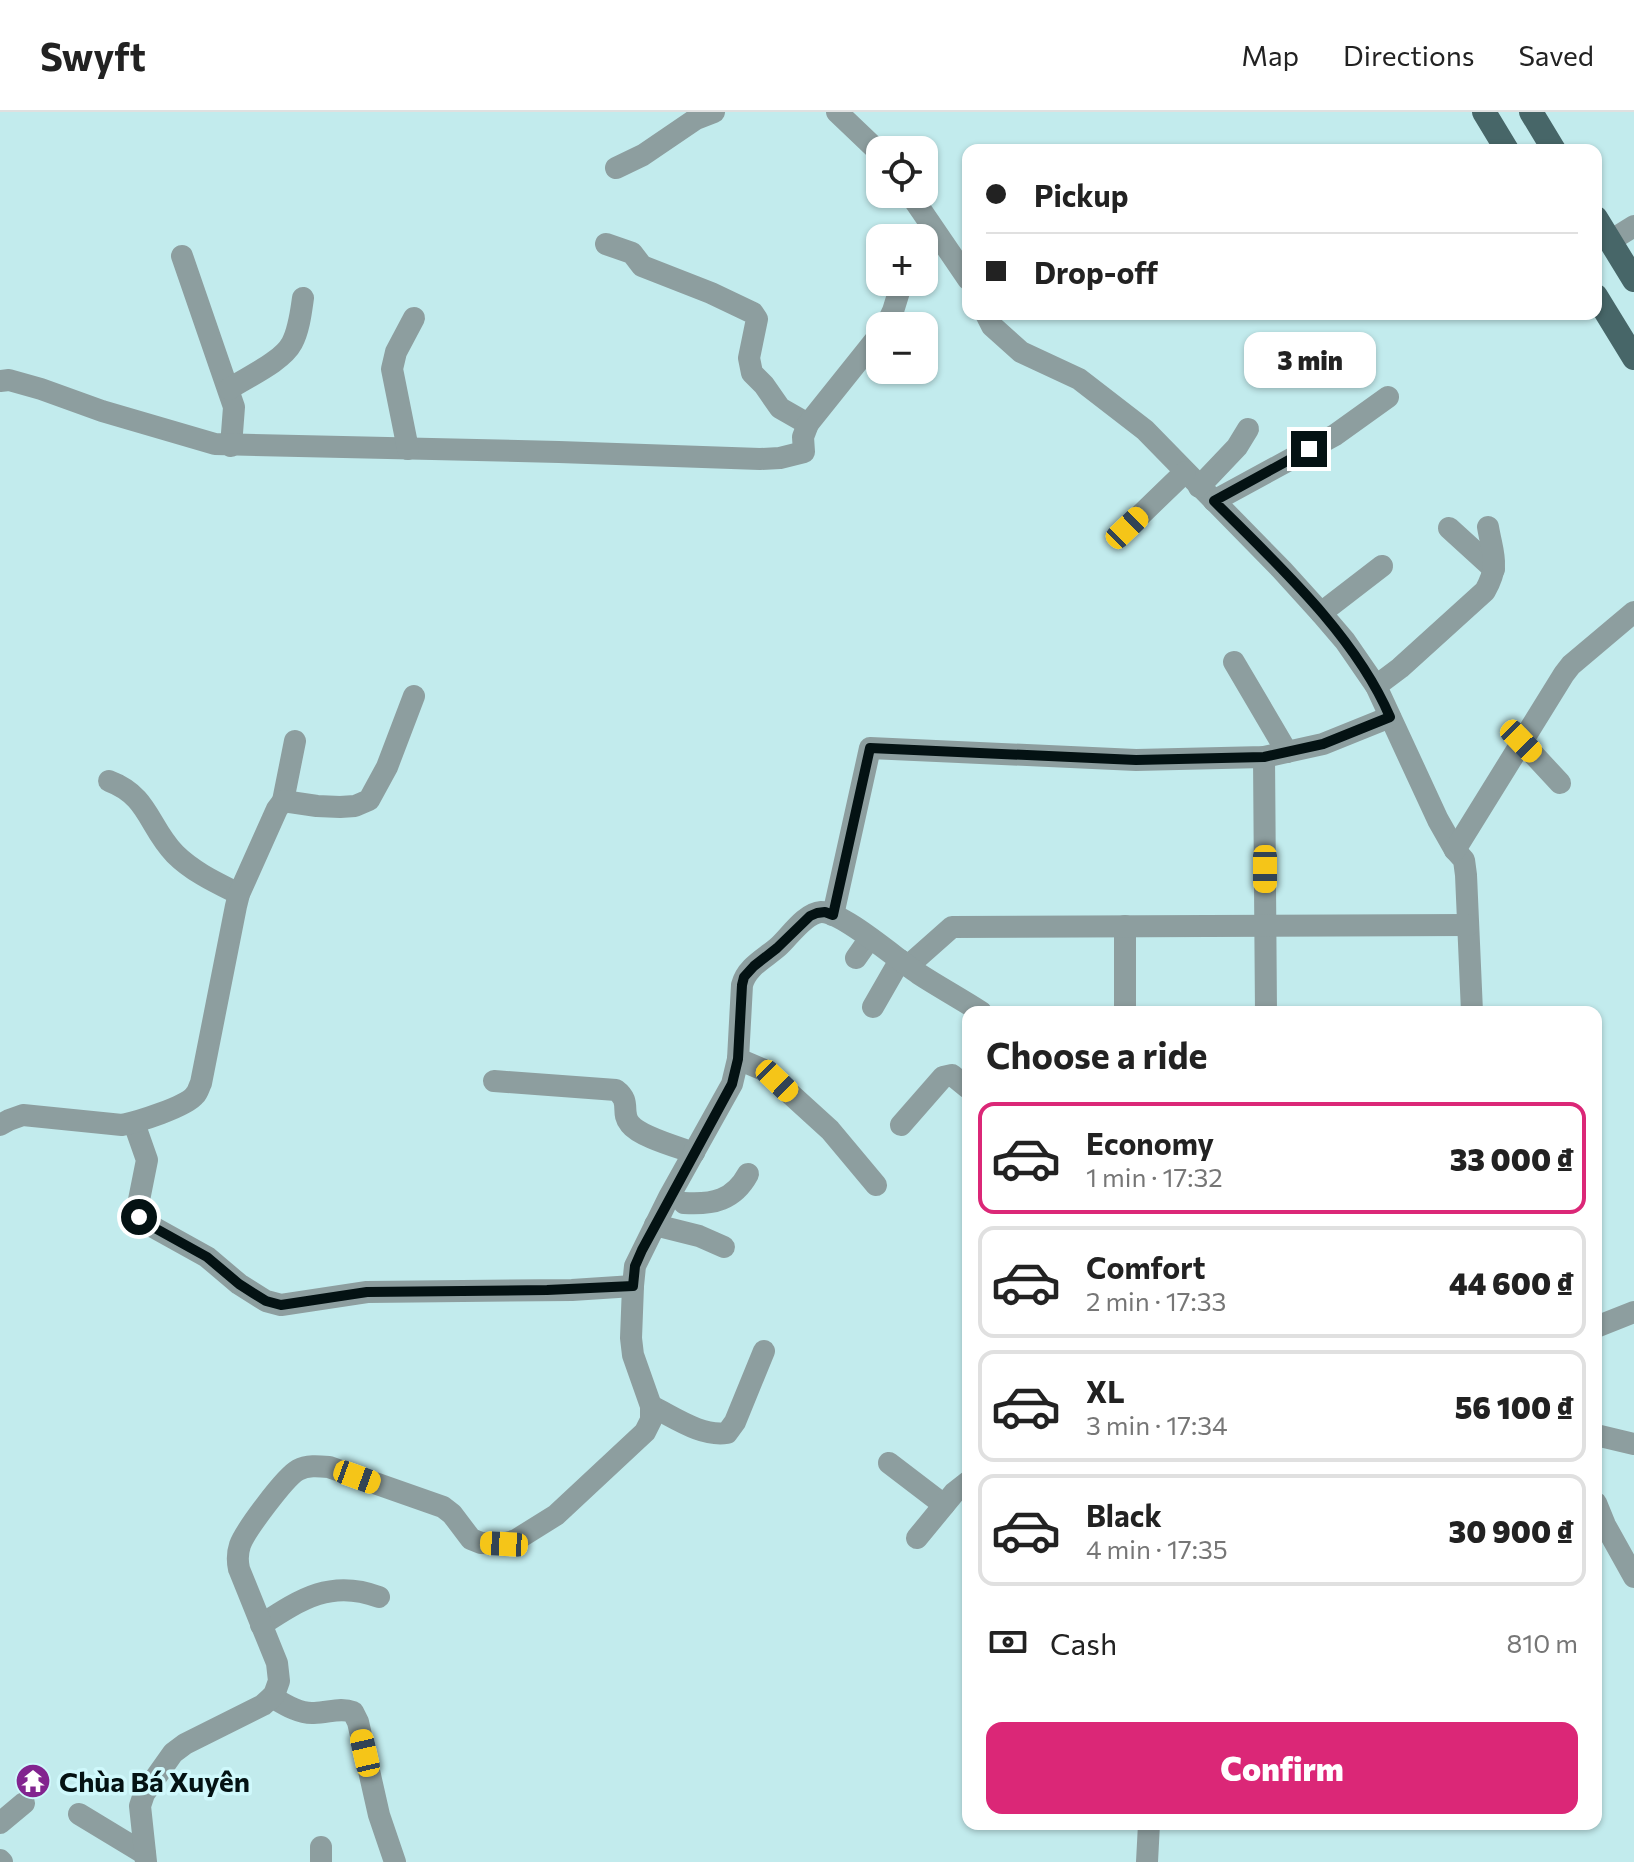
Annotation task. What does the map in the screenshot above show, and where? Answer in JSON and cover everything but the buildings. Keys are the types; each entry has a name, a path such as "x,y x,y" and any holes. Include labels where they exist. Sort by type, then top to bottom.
{"main road":[{"path":"1484,112 1503,144"},
{"path":"1531,112 1550,144"},
{"path":"1602,228 1634,280"},
{"path":"1602,306 1634,358"}],"street":[{"path":"616,168 643,155 696,119 714,112"},
{"path":"837,112 866,140"},
{"path":"919,208 962,270"},
{"path":"919,224 922,213"},
{"path":"1610,241 1634,226"},
{"path":"606,244 632,253 642,266 753,313 757,319 749,358 752,373 780,408 808,424"},
{"path":"182,256 234,407 231,446"},
{"path":"229,389 278,359 292,344 303,298"},
{"path":"408,449 392,369 396,352 414,318"},
{"path":"989,320 1021,352 1079,379 1145,430 1282,570 1345,641 1376,686 1420,784 1455,850 1464,860 1472,1006"},
{"path":"0,381 9,380 41,389 102,411 231,446 760,459 804,452 803,437 808,424 866,352"},
{"path":"1127,528 1199,486 1335,435 1388,397"},
{"path":"1199,486 1237,447 1248,429"},
{"path":"1376,686 1485,591 1494,569 1488,527"},
{"path":"1449,528 1494,569"},
{"path":"1321,613 1382,566"},
{"path":"1455,850 1571,665 1634,612"},
{"path":"1234,662 1287,752"},
{"path":"283,801 340,807 355,806 369,800 387,767 414,696"},
{"path":"833,915 870,748 1136,760 1264,757 1323,744 1390,717"},
{"path":"0,1125 23,1115 122,1125 185,1103 195,1095 201,1083 239,894 283,801 295,741"},
{"path":"1521,741 1560,783"},
{"path":"1264,757 1266,1006"},
{"path":"109,781 124,787 138,798 162,838 185,864 239,894"},
{"path":"146,1858 140,1806 144,1794 173,1753 263,1705 272,1697 279,1681 277,1663 239,1569 237,1555 241,1540 286,1478 298,1470 313,1466 329,1467 443,1507 471,1539 481,1543 504,1544 556,1515 645,1432 651,1420 651,1406 633,1355 631,1338 635,1266 655,1225 675,1199 694,1153 732,1084 738,1059 742,985 744,977 754,966 810,916 825,912 870,938 972,1006"},
{"path":"873,1007 904,963 952,927 1468,925"},
{"path":"1125,926 1125,1006"},
{"path":"856,958 870,938"},
{"path":"738,1059 764,1070 830,1130 876,1185"},
{"path":"901,1125 943,1077 952,1075 962,1083"},
{"path":"494,1081 616,1090 626,1100 627,1119 631,1125 644,1134 694,1153"},
{"path":"134,1123 147,1160 137,1207 139,1217 207,1257 239,1284 266,1301 281,1305 367,1292 633,1286"},
{"path":"675,1199 703,1203 721,1199 734,1194 748,1174"},
{"path":"655,1225 699,1236 724,1247"},
{"path":"1602,1325 1634,1312"},
{"path":"651,1406 706,1432 716,1435 727,1433 735,1422 764,1351"},
{"path":"1602,1436 1634,1444"},
{"path":"889,1463 944,1505"},
{"path":"917,1538 962,1487"},
{"path":"1602,1518 1634,1577"},
{"path":"261,1625 306,1597 352,1589 379,1597"},
{"path":"272,1697 312,1714 342,1709 353,1712 358,1722 379,1815 395,1862"},
{"path":"0,1823 24,1803"},
{"path":"79,1814 146,1858"},
{"path":"1147,1862 1149,1830"}],"place":[{"name":"Chùa Bá Xuyên","path":"33,1781"}],"route":[{"path":"139,1217 207,1257 253,1293 281,1305 367,1292 572,1290 633,1286 635,1266 642,1250 736,1074 744,977 810,916 825,912 833,915 870,748 1136,760 1264,757 1323,744 1390,717 1376,686 1345,641 1282,570 1214,501 1309,449"}]}
